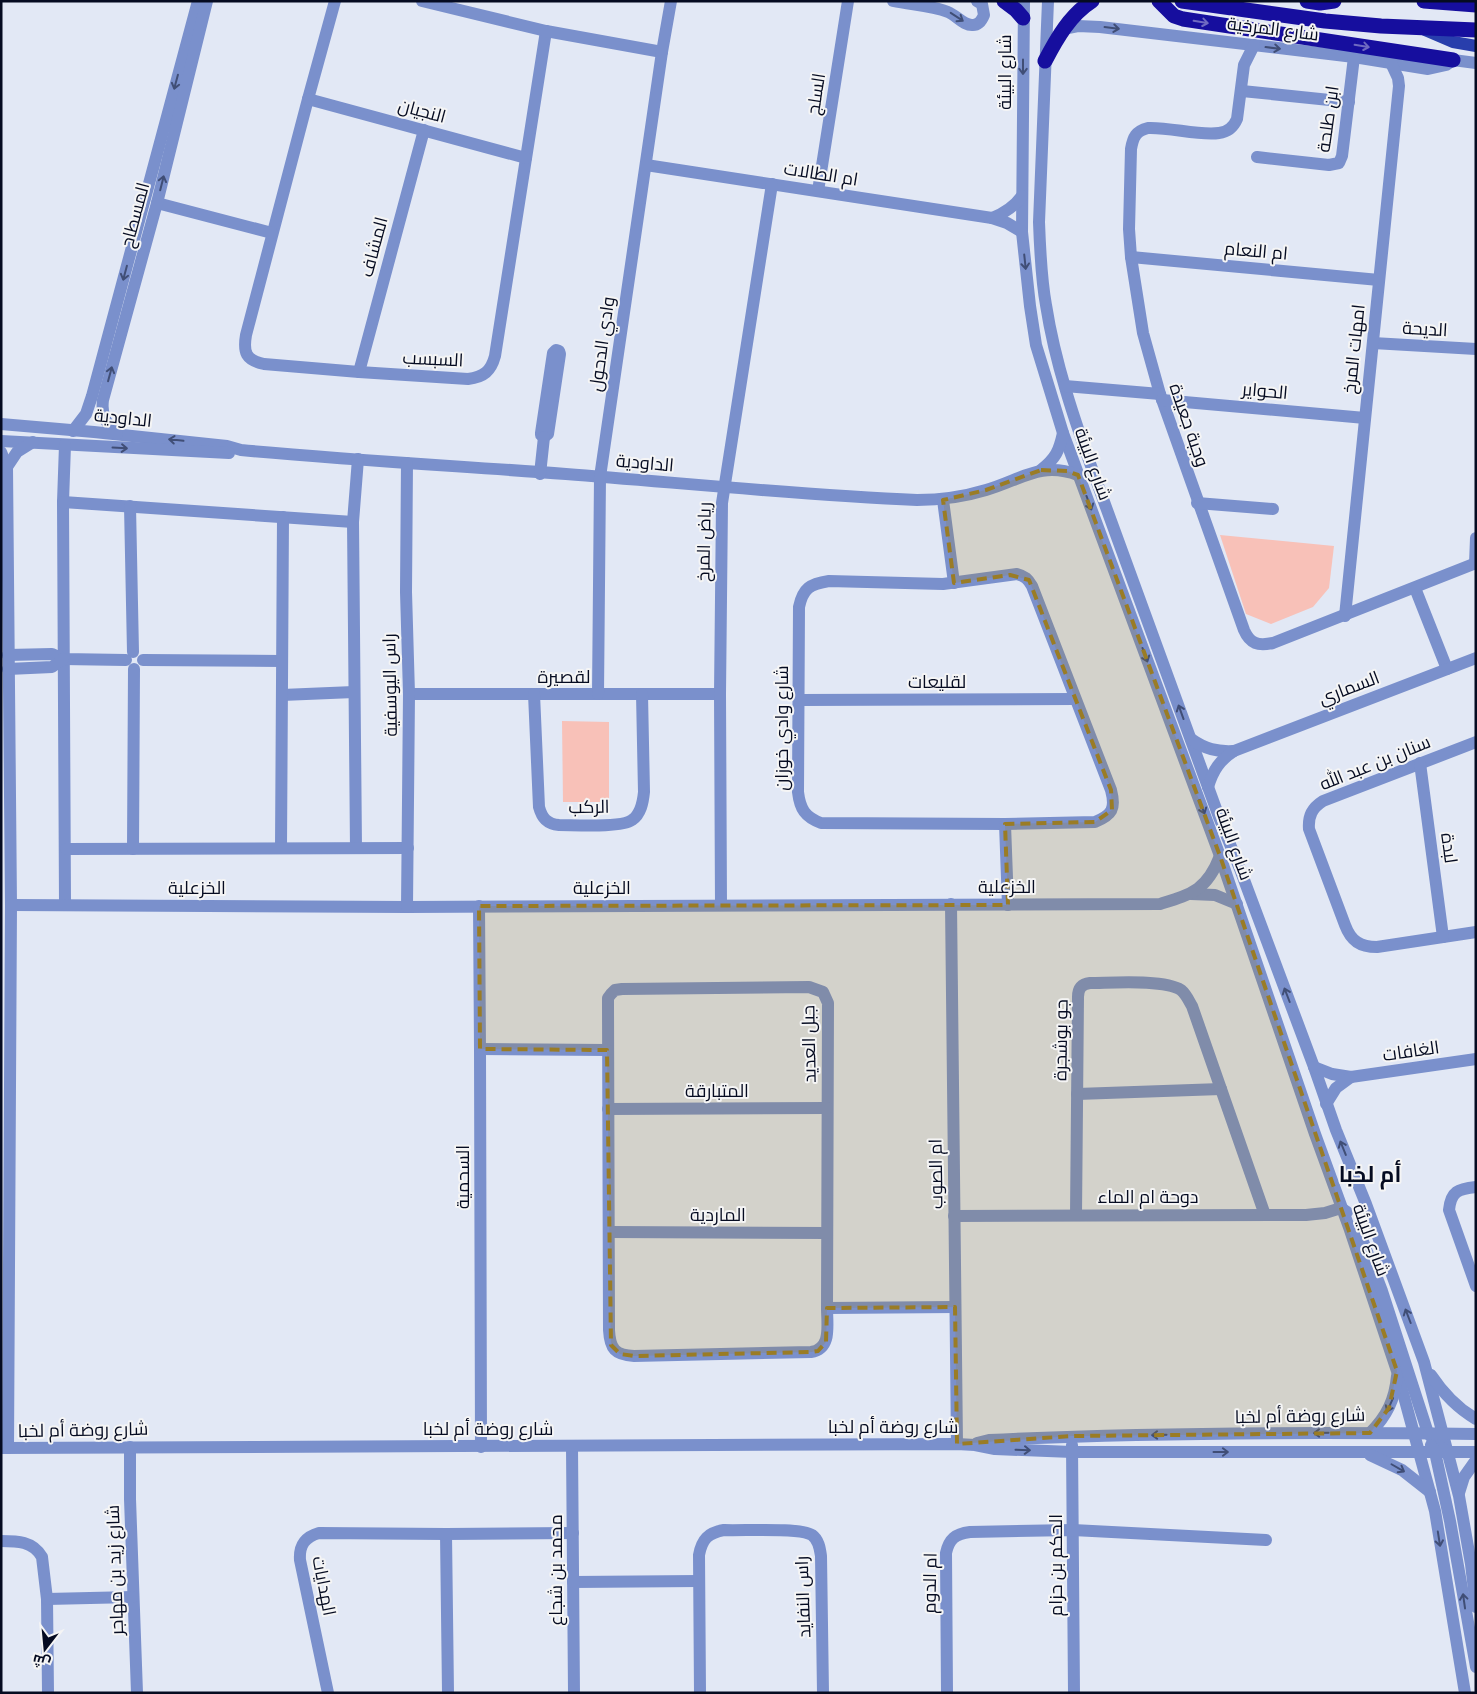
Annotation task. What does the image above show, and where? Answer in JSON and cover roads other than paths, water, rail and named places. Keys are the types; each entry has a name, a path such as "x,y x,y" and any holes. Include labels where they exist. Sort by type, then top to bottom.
{"highway":[{"path":"1004,1 1023,18"},
{"path":"1045,61 1063,29 1092,1"},
{"path":"1159,1 1167,11 1183,19 1453,60"},
{"name":"شارع المرخية","path":"1182,1 1325,21 1476,30"},
{"path":"1307,1 1320,3 1334,1"},
{"path":"1424,1 1476,5"}],"main road":[{"name":"شارع المرخية","path":"1420,28 1453,42 1476,46"}],"street":[{"name":"المسطاح","path":"73,430 86,414 92,396 198,1"},
{"name":"المسطاح","path":"94,432 157,203 207,1"},
{"name":"السبسب","path":"335,1 246,335 246,352 249,358 264,364 468,379 479,377 492,366 546,31"},
{"path":"422,1 546,31 662,52"},
{"name":"وادي الدحول","path":"598,694 600,477 671,1"},
{"name":"السلج","path":"818,191 848,1"},
{"path":"893,1 943,10 956,16 968,25 980,22 984,15 982,4 977,1"},
{"name":"شارع البيئة","path":"1024,1 1022,232 1036,345 1078,475 1237,904 1397,1371 1435,1511 1463,1689"},
{"name":"شارع البيئة","path":"1048,1 1039,222 1040,253 1046,305 1077,428 1208,787 1424,1362 1443,1434 1442,1452 1459,1496 1475,1585 1476,1607"},
{"name":"شارع المرخية","path":"1063,29 1089,26 1354,57 1428,69 1436,68 1453,60 1476,63"},
{"name":"وجبة جعيدة","path":"1235,43 1244,65"},
{"name":"وجبة جعيدة","path":"1254,46 1244,65 1237,119 1229,130 1220,133 1208,133 1148,128 1135,134 1131,149 1129,215 1131,257 1143,333 1161,397 1244,630 1251,642 1257,645 1273,643 1475,564"},
{"name":"ابن طلحة","path":"1258,157 1329,165 1339,163 1342,156 1354,57"},
{"name":"امهات المرخ","path":"1346,616 1399,86 1398,78 1391,63"},
{"path":"1399,86 1416,67"},
{"path":"1242,91 1349,102"},
{"name":"النجيان","path":"308,99 526,158"},
{"name":"المشاف","path":"359,372 424,130"},
{"name":"ام الطالات","path":"646,165 992,218 1007,222 1022,232"},
{"name":"رياض المرخ","path":"721,905 721,526 724,488 772,184"},
{"path":"992,218 1017,204 1022,196"},
{"path":"157,203 272,233"},
{"name":"ام النعام","path":"1131,257 1379,280"},
{"name":"الديحة","path":"1373,343 1476,349"},
{"name":"الحواير","path":"1066,386 1365,418"},
{"path":"540,474 544,437 548,434 550,396"},
{"path":"102,407 106,422 117,434"},
{"name":"الداودية","path":"1,424 223,445 241,450 884,499 943,500 986,490 1041,470 1054,469 1078,475"},
{"path":"83,446 94,432"},
{"name":"الداودية","path":"1041,470 1052,461 1059,450 1063,433"},
{"name":"الداودية","path":"1,440 214,453 228,453 241,450"},
{"path":"7,467 17,452 33,442"},
{"path":"65,445 63,659 66,904"},
{"path":"1,452 7,467 10,904 5,1448"},
{"path":"356,848 354,522 358,459"},
{"name":"راس اليوسفية","path":"407,463 406,592 409,694 407,907"},
{"path":"943,500 954,584"},
{"path":"63,502 354,522"},
{"path":"1198,503 1274,509"},
{"path":"130,506 134,660 133,849"},
{"path":"281,848 283,517"},
{"path":"1475,564 1476,538"},
{"name":"شارع وادي خوزان","path":"1010,575 1023,576 1029,580 1111,790 1114,801 1112,810 1105,818 1095,822 1006,824 821,823 811,819 804,813 799,803 799,607 806,589 820,582 829,581 954,584 1010,575"},
{"path":"1415,588 1447,669"},
{"path":"8,655 52,654 63,659 282,661"},
{"name":"السماري","path":"1208,787 1211,776 1217,766 1234,751 1476,658"},
{"path":"8,669 52,667 63,659"},
{"path":"282,694 354,692"},
{"name":"لقصيرة","path":"409,694 720,694"},
{"name":"الركب","path":"534,694 539,807 546,821 552,824 568,825 623,824 633,820 640,812 644,792 642,694"},
{"name":"لقليعات","path":"800,700 1075,699"},
{"name":"السماري","path":"1191,739 1200,746 1211,750 1222,752 1234,751"},
{"name":"سنان بن عبد الله","path":"1476,742 1316,805 1308,822 1347,932 1356,943 1362,946 1377,947 1476,932"},
{"name":"لبدة","path":"1420,763 1443,937"},
{"path":"1006,824 1008,905"},
{"path":"66,848 408,848"},
{"name":"الخزعلية","path":"1192,894 1210,878 1220,856"},
{"name":"الخزعلية","path":"10,904 407,907 1160,904 1192,894 1215,895 1237,904"},
{"name":"ام الصوب","path":"951,904 957,1444"},
{"name":"السحمية","path":"479,906 481,1447"},
{"name":"جو بوشجرة","path":"1076,1215 1078,992 1080,987 1090,982 1157,983 1181,990 1192,1006 1264,1215"},
{"name":"جبل العديد","path":"809,987 823,992 828,1003 827,1308 826,1342 818,1351 634,1356 620,1354 611,1345 609,1339 607,1050 608,998 615,990 809,987"},
{"path":"480,1049 607,1050"},
{"name":"الغافات","path":"1314,1067 1332,1074 1351,1077 1476,1059"},
{"path":"1326,1104 1336,1088 1351,1077"},
{"name":"جو بوشجرة","path":"1077,1094 1221,1089"},
{"name":"المتبارقة","path":"608,1109 827,1108"},
{"path":"1476,1187 1459,1190 1454,1193 1449,1210 1476,1286"},
{"path":"1341,1208 1357,1224 1382,1291 1428,1434 1442,1452 1452,1529 1476,1667"},
{"name":"دوحة ام الماء","path":"954,1216 1306,1215 1325,1213 1341,1208"},
{"name":"الماردية","path":"609,1232 827,1233"},
{"path":"827,1308 955,1307"},
{"path":"1424,1362 1448,1398 1476,1419"},
{"path":"1370,1433 1378,1425 1389,1408 1394,1396 1397,1371"},
{"name":"شارع روضة أم لخبا","path":"975,1444 989,1440 1072,1436 1370,1433 1476,1434"},
{"path":"1415,1433 1442,1452"},
{"name":"الحكم بن حزام","path":"1072,1436 1074,1693"},
{"name":"شارع روضة أم لخبا","path":"5,1448 975,1444 990,1448 1072,1452 1476,1452"},
{"name":"محمد بن شجاع","path":"572,1446 574,1693"},
{"name":"شارع زيد بن مهاجر","path":"130,1447 130,1500 137,1693"},
{"path":"1361,1452 1402,1470 1430,1492"},
{"path":"1459,1496 1464,1477 1476,1460"},
{"name":"راس النفايد","path":"700,1693 699,1581 701,1546 704,1540 714,1532 724,1530 803,1532 811,1534 820,1547 822,1693"},
{"path":"1073,1530 1266,1540"},
{"name":"ام الدوم","path":"947,1693 946,1553 950,1540 960,1533 970,1532 1073,1530"},
{"name":"الهدايات","path":"328,1693 300,1560 299,1552 305,1540 319,1533 573,1532"},
{"path":"446,1534 448,1693"},
{"path":"1466,1538 1476,1548"},
{"path":"1,1541 24,1542 34,1547 39,1552 44,1565 48,1693"},
{"path":"573,1582 699,1581"},
{"path":"46,1599 133,1597"}],"district":[{"name":"أم لخبا","path":"1370,1174"}]}
